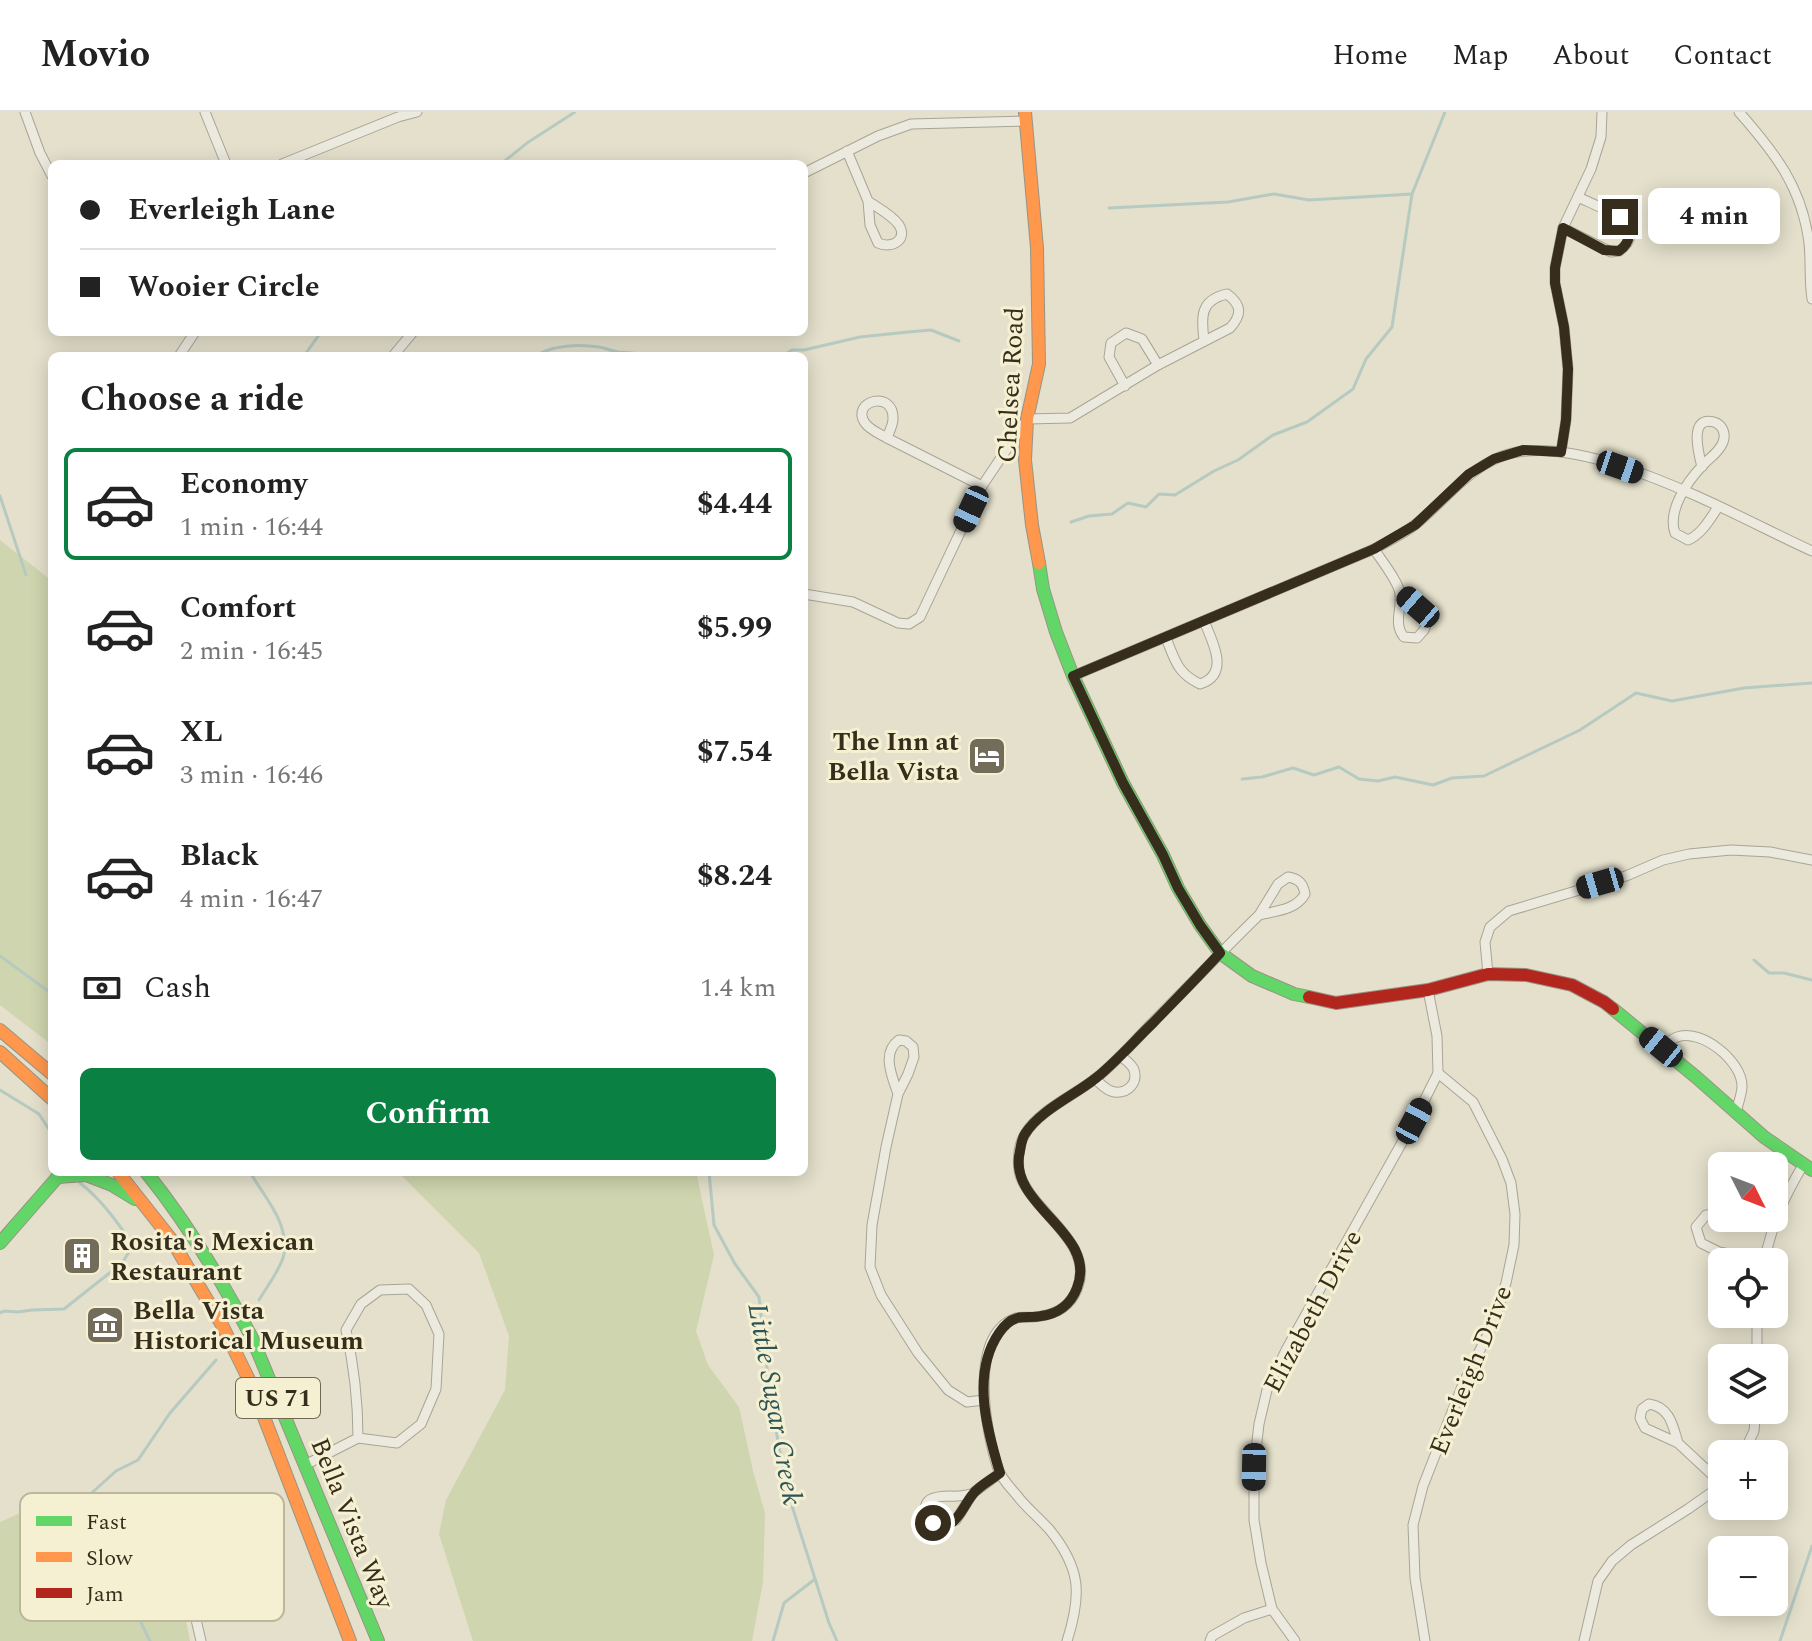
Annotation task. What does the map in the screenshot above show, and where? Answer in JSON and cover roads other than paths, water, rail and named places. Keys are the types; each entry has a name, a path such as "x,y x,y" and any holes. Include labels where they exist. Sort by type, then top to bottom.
{"street":[{"path":"25,112 48,168"},
{"path":"205,112 224,160"},
{"path":"291,160 398,115 417,112"},
{"path":"1561,452 1568,369 1555,268 1563,228 1591,169 1601,137 1602,112"},
{"path":"1739,112 1770,148 1803,208 1812,299"},
{"path":"808,171 878,136 911,124 1025,116"},
{"name":"Chelsea Road","path":"1025,116 1037,248 1039,364 1027,419 1025,460 1043,589 1073,676 1123,783 1178,888 1220,953 1252,976 1294,994 1336,1003 1428,990 1488,974 1526,975 1572,985 1604,1002 1764,1137 1807,1168"},
{"path":"847,151 868,201 870,225 878,243 893,246 902,233 900,226 868,201"},
{"path":"1563,228 1611,252 1619,251 1628,242 1628,227 1620,217 1578,197"},
{"path":"808,595 853,602 898,623 909,624 920,617 982,486 1027,419 1070,418 1158,365 1230,328 1238,320 1239,311 1237,304 1227,294 1211,300 1206,307 1202,318 1204,340"},
{"path":"1125,386 1109,357 1111,343 1126,333 1142,339 1158,365"},
{"path":"396,352 410,336"},
{"path":"1702,467 1696,437 1699,428 1705,422 1712,421 1724,431 1725,440 1683,492 1673,515 1675,533 1688,540 1700,533 1718,507"},
{"path":"887,438 982,486"},
{"path":"1073,676 1374,549 1415,525 1469,474 1494,459 1523,450 1561,452 1600,460 1718,507 1812,551"},
{"path":"1374,549 1400,592 1424,615 1427,622 1417,638 1404,637 1399,631 1400,592"},
{"path":"1166,638 1179,669 1200,684 1208,681 1216,674 1218,667 1215,647 1204,621"},
{"path":"1488,974 1485,942 1490,927 1509,911 1689,854 1731,850 1770,852 1812,860"},
{"path":"1067,1641 1074,1620 1078,1590 1070,1561 1049,1529 1000,1473 989,1437 984,1400 987,1356 1002,1328 1016,1318 1045,1316 1058,1311 1071,1302 1078,1286 1079,1261 1069,1239 1028,1192 1019,1169 1024,1135 1040,1118 1095,1079 1121,1056 1259,915 1278,884 1288,877 1296,878 1303,885 1305,894 1300,903 1259,915"},
{"name":"Elizabeth Drive","path":"1295,1641 1272,1609 1261,1563 1254,1520 1254,1467 1259,1424 1267,1390 1286,1350 1438,1073 1437,1036 1428,990"},
{"path":"0,1030 48,1071"},
{"path":"1661,1047 1678,1036 1699,1037 1720,1049 1738,1070 1742,1086 1736,1112"},
{"path":"898,1094 889,1053 891,1046 899,1040 913,1047 914,1057 898,1094 874,1211 870,1267 881,1295 933,1373 948,1390 967,1402 984,1400"},
{"path":"0,1052 48,1095"},
{"path":"1095,1079 1109,1091 1120,1092 1130,1087 1134,1078 1133,1068 1121,1056"},
{"name":"Everleigh Drive","path":"1425,1641 1415,1578 1413,1525 1423,1486 1463,1384 1494,1322 1514,1245 1515,1214 1511,1183 1502,1159 1473,1102 1438,1073"},
{"path":"1788,1191 1807,1168"},
{"path":"0,1243 57,1176"},
{"path":"89,1176 112,1185 144,1204"},
{"name":"Bella Vista Way","path":"121,1176 171,1239 201,1287 252,1386 350,1641"},
{"name":"Bella Vista Way","path":"149,1176 183,1220 227,1290 252,1338 378,1641"},
{"path":"1708,1215 1696,1227 1701,1243 1711,1248"},
{"path":"305,1465 358,1438 397,1443 421,1424 436,1389 439,1334 426,1305 409,1289 380,1290 361,1304 346,1330 358,1406 358,1438"},
{"path":"1678,1443 1669,1416 1659,1406 1649,1404 1642,1409 1640,1418 1645,1428 1678,1443 1708,1472"},
{"path":"973,1493 952,1497 933,1496 927,1502 927,1519 940,1526 956,1520 973,1493 1000,1473"},
{"path":"1584,1641 1598,1581 1612,1561 1631,1545 1708,1495"},
{"path":"1210,1641 1212,1636 1244,1618 1272,1609"},
{"path":"197,1621 201,1641"}],"waterway":[{"path":"506,160 575,112"},
{"path":"1071,522 1089,516 1112,514 1128,503 1146,507 1159,494 1175,495 1238,460 1273,435 1307,422 1353,389 1366,359 1392,327 1412,194 1445,112"},
{"path":"1109,208 1228,202 1274,194 1309,200 1412,194"},
{"path":"789,352 860,337 931,330 959,341"},
{"path":"307,352 318,336"},
{"path":"542,352 566,346 599,347 618,352"},
{"path":"0,496 26,575"},
{"path":"1242,779 1293,768 1314,775 1339,767 1359,779 1378,781 1395,777 1433,785 1452,778 1484,776 1580,730 1636,693 1672,701 1744,688 1812,683"},
{"name":"Little Sugar Creek","path":"0,956 48,991"},
{"path":"1754,960 1769,973 1784,973 1812,980"},
{"path":"0,1090 39,1114 48,1128"},
{"path":"253,1176 274,1210 285,1242 280,1265 259,1300"},
{"name":"Little Sugar Creek","path":"709,1176 714,1225 735,1264 759,1297 770,1395 786,1487 837,1641"},
{"path":"80,1183 109,1212 133,1246 124,1260"},
{"path":"0,1313 64,1309 112,1271"},
{"path":"92,1493 116,1471 138,1460 170,1413 216,1360"},
{"path":"1780,1641 1812,1546"},
{"path":"773,1641 784,1603 815,1579"},
{"path":"140,1621 150,1641"}],"place":[{"name":"The Inn at Bella Vista","path":"987,756"},
{"name":"Rosita's Mexican Restaurant","path":"82,1256"},
{"name":"Bella Vista Historical Museum","path":"105,1325"}]}
